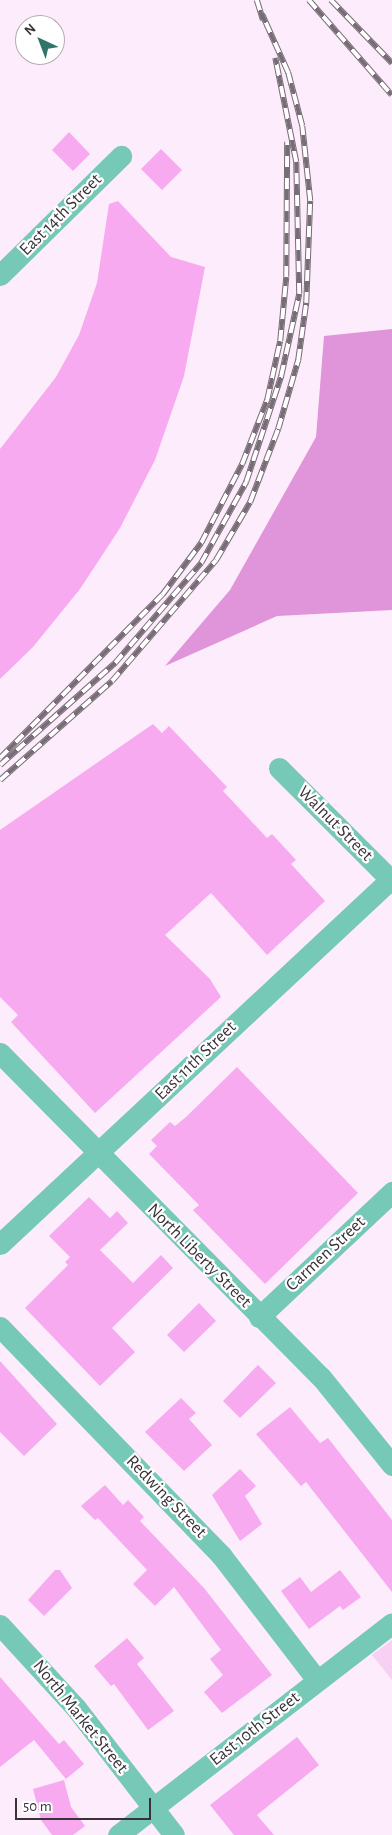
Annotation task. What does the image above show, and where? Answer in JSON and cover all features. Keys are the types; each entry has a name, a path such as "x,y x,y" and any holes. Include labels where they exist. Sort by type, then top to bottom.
{"street":[{"name":"East 14th Street","path":"0,275 121,156"},
{"name":"Walnut Street","path":"279,768 392,880"},
{"name":"East 11th Street","path":"0,1244 392,880"},
{"name":"North Liberty Street","path":"0,1053 259,1317 321,1376 392,1465"},
{"name":"Carmen Street","path":"259,1317 392,1192"},
{"name":"Redwing Street","path":"0,1327 221,1555 317,1680"},
{"name":"East 10th Street","path":"118,1835 392,1623"},
{"name":"North Market Street","path":"0,1626 76,1708 174,1835"}],"shaded area":[{"path":"392,329 392,610 277,616 165,666 230,590 316,437 324,336"},
{"path":"392,1640 392,1680 372,1655"}],"building":[{"path":"69,132 90,154 73,171 52,150"},
{"path":"161,149 182,170 162,190 141,169"},
{"path":"118,201 171,257 205,267 184,376 155,460 120,528 80,589 33,647 0,679 0,449 56,377 79,335 97,283 109,204"},
{"path":"153,724 162,733 169,726 227,787 223,791 267,838 272,834 296,860 291,864 325,901 267,955 211,893 165,935 210,979 221,997 95,1113 11,1022 18,1015 0,997 0,830"},
{"path":"237,1067 358,1193 265,1284 193,1210 199,1205 149,1154 157,1146 151,1140 170,1122 175,1126 186,1117"},
{"path":"89,1197 110,1218 117,1211 128,1223 100,1250 133,1283 161,1255 173,1268 112,1328 135,1352 100,1386 25,1308 68,1265 65,1262 70,1257 49,1236"},
{"path":"199,1303 216,1321 184,1352 167,1335"},
{"path":"0,1361 57,1424 24,1456 0,1432"},
{"path":"258,1365 276,1383 240,1418 223,1401"},
{"path":"181,1398 196,1413 189,1419 212,1445 184,1471 145,1432"},
{"path":"290,1407 320,1443 328,1438 392,1520 392,1592 306,1482 301,1486 256,1434"},
{"path":"240,1469 256,1486 245,1496 262,1524 240,1541 212,1495"},
{"path":"105,1485 123,1505 128,1500 144,1517 140,1521 204,1588 272,1675 222,1713 204,1692 223,1675 210,1659 221,1650 174,1587 155,1606 133,1584 147,1570 98,1518 95,1520 81,1506"},
{"path":"55,1570 60,1570 72,1588 44,1616 28,1600"},
{"path":"340,1570 361,1597 343,1610 340,1606 309,1629 281,1591 300,1577 311,1592"},
{"path":"127,1638 144,1658 137,1664 174,1711 148,1730 114,1684 111,1686 94,1666"},
{"path":"0,1677 59,1744 64,1740 84,1764 66,1779 34,1740 0,1767"},
{"path":"297,1737 319,1765 257,1815 274,1835 234,1835 210,1805"},
{"path":"64,1780 71,1807 85,1826 73,1835 52,1835 41,1820 33,1789"}],"railway":[{"path":"257,0 263,20"},
{"path":"309,0 392,95"},
{"path":"331,0 392,63"},
{"path":"0,780 112,681 216,560 250,502 278,429 298,360 306,303 310,201 302,126 288,73 262,15"},
{"path":"0,765 115,663 201,563 246,482 281,376 299,294 296,162 275,58"},
{"path":"0,758 162,595 201,543 242,464 267,400 280,341 286,277 287,142"}]}
